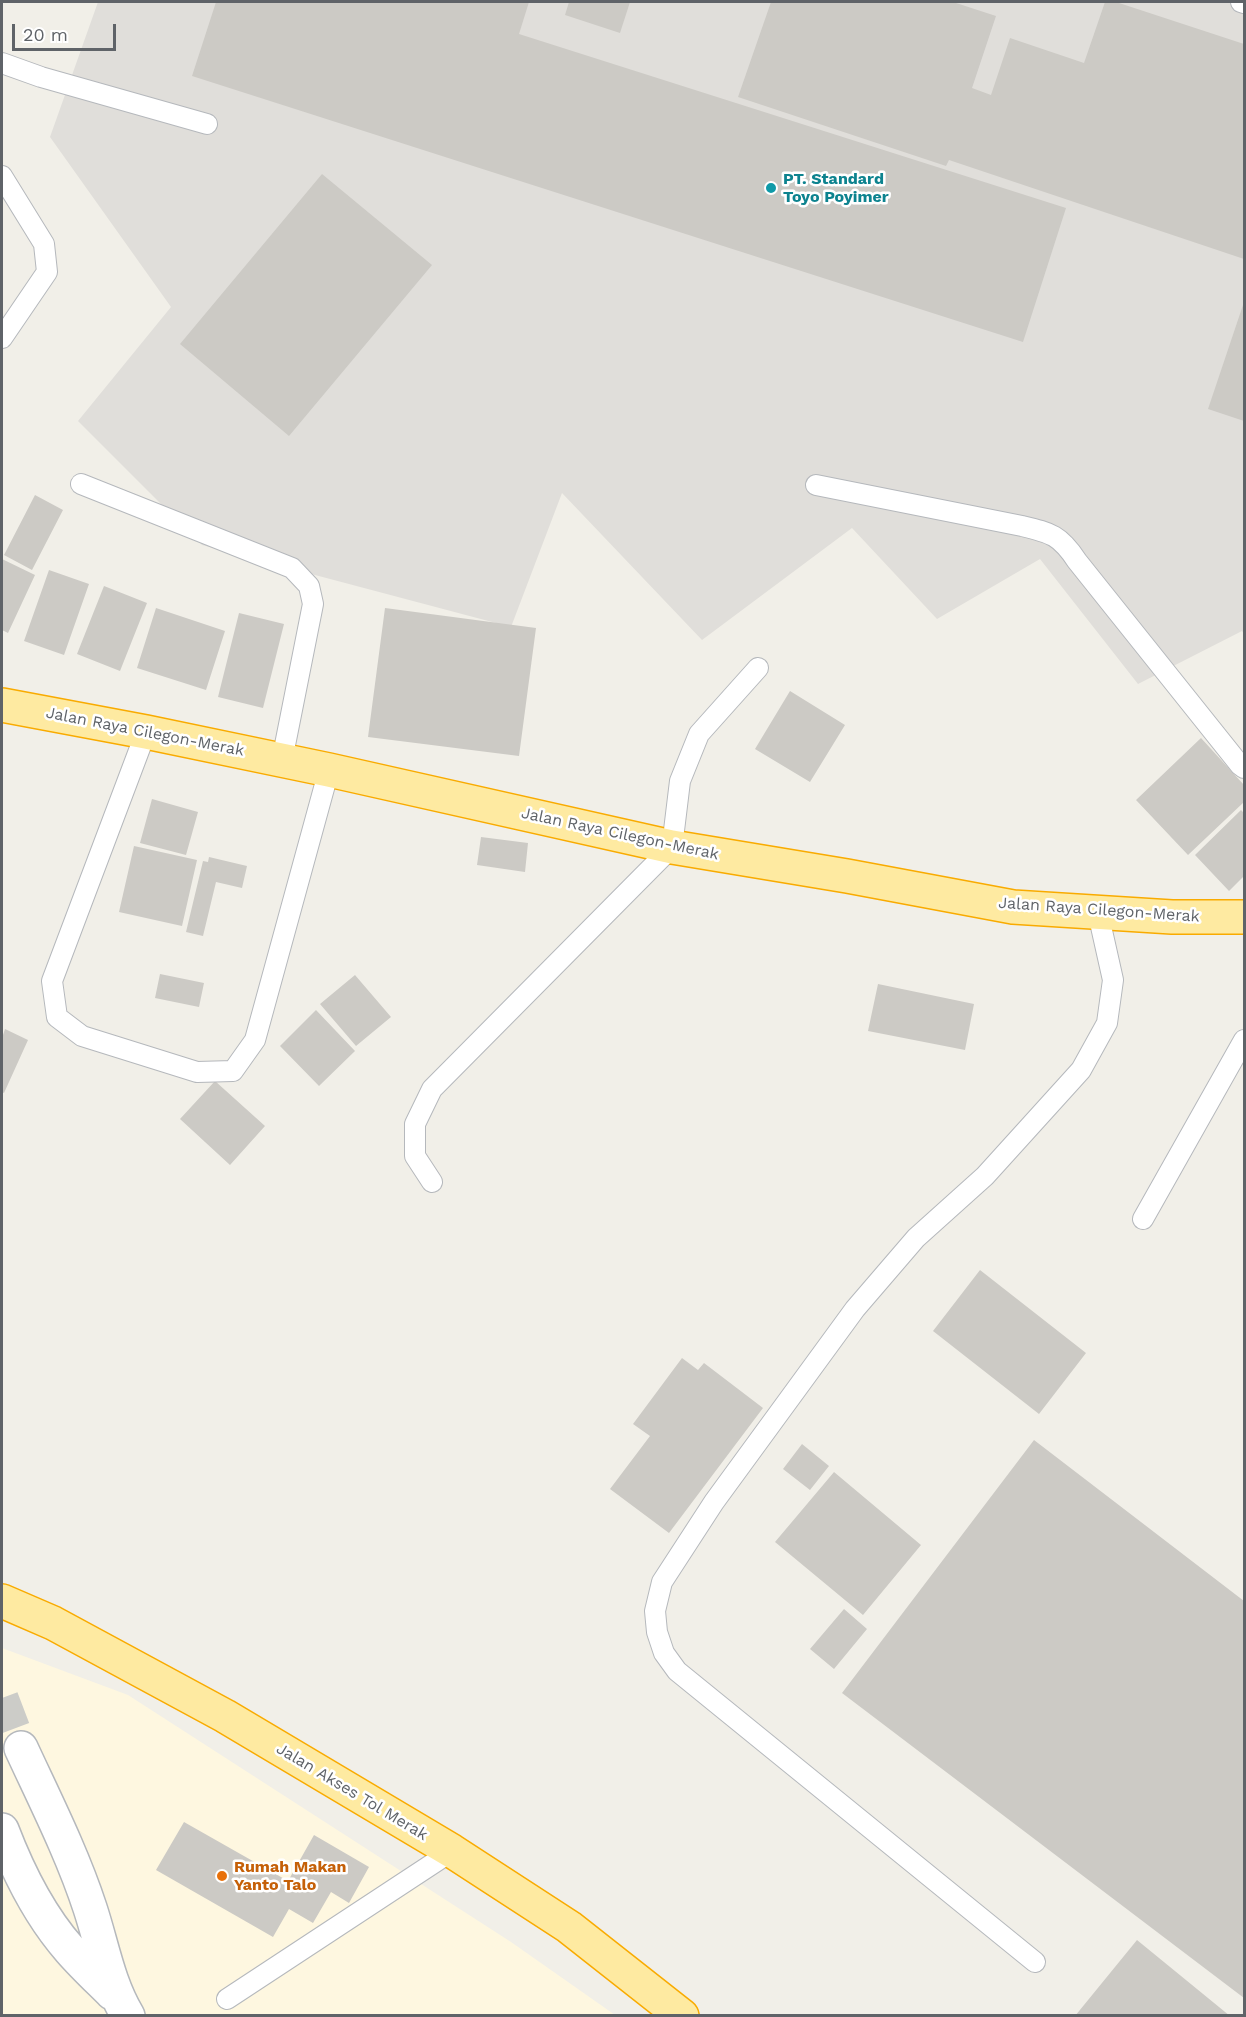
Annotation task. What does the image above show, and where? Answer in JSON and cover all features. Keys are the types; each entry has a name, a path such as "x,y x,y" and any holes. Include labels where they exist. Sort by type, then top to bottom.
{"highway":[{"name":"Jalan Raya Cilegon-Merak","path":"2,705 282,760 672,847 1013,907 1172,917 1245,917"},
{"name":"Jalan Akses Tol Merak","path":"2,1601 53,1623 225,1716 452,1851 569,1927 682,2016"}],"street":[{"path":"21,1748 58,1828 90,1907 123,2008"},
{"path":"2,1830 11,1854 38,1904 69,1948 123,2008"}],"lane":[{"path":"2,63 41,77 207,124"},
{"path":"2,176 44,244 47,272 2,338"},
{"path":"81,484 292,568 309,586 313,604 282,760"},
{"path":"816,485 1046,531 1065,543 1240,765 1245,768"},
{"path":"432,1182 415,1156 415,1124 432,1089 672,847 680,781 699,734 758,668"},
{"path":"146,732 52,981 57,1017 82,1036 197,1072 233,1071 255,1040 329,770"},
{"path":"1035,1962 677,1671 664,1653 657,1632 655,1611 662,1582 714,1502 855,1309 916,1238 985,1176 1081,1070 1107,1023 1113,980 1098,913"},
{"path":"1143,1219 1245,1040"},
{"path":"227,1999 452,1851"}],"shaded area":[{"path":"98,2 1244,2 1244,634 1242,631 1138,684 1040,559 937,619 852,528 702,640 562,493 511,627 202,545 78,421 171,307 50,137"},
{"path":"2,1648 128,1695 511,1942 615,2015 2,2015"}],"building":[{"name":"PT. Standard Toyo Poyimer","path":"216,2 529,2 519,34 1066,208 1023,342 192,76"},
{"path":"569,2 630,2 620,33 565,15"},
{"path":"771,2 953,2 996,16 972,88 991,95 1010,38 1084,63 1105,2 1116,2 1244,44 1244,259 949,160 946,166 738,97"},
{"path":"322,174 432,265 289,436 180,344"},
{"path":"1244,302 1244,421 1208,409"},
{"path":"35,495 63,510 32,570 4,555"},
{"path":"2,559 35,575 8,633 2,630"},
{"path":"49,570 89,584 64,655 24,641"},
{"path":"104,586 147,603 120,671 77,654"},
{"path":"156,608 225,631 206,690 137,668"},
{"path":"385,608 536,628 519,756 368,737"},
{"path":"239,613 284,624 263,708 218,697"},
{"path":"790,691 845,725 810,782 755,749"},
{"path":"1201,738 1244,785 1244,802 1188,855 1136,800"},
{"path":"152,799 198,812 186,855 140,843"},
{"path":"1241,810 1244,813 1244,876 1229,891 1195,855"},
{"path":"481,837 528,843 525,872 477,865"},
{"path":"134,846 197,860 182,926 119,912"},
{"path":"209,857 247,866 242,888 216,882 203,936 186,932 203,861 208,862"},
{"path":"160,974 204,983 199,1007 155,998"},
{"path":"355,975 391,1017 356,1046 320,1004"},
{"path":"878,984 974,1004 965,1050 868,1031"},
{"path":"316,1010 355,1051 319,1086 280,1046"},
{"path":"5,1029 28,1040 4,1093 2,1092 2,1038"},
{"path":"215,1081 265,1126 230,1165 180,1119"},
{"path":"980,1270 1086,1353 1039,1414 933,1331"},
{"path":"682,1358 698,1370 704,1363 763,1408 669,1533 610,1489 650,1436 633,1424"},
{"path":"1034,1440 1244,1601 1244,1998 842,1693"},
{"path":"802,1444 829,1466 810,1490 783,1469"},
{"path":"834,1472 921,1545 863,1615 775,1542"},
{"path":"844,1609 867,1629 834,1669 810,1649"},
{"name":"Rumah Makan Yanto Talo","path":"184,1822 288,1881 314,1835 369,1867 349,1903 331,1892 313,1923 289,1909 273,1937 156,1870"},
{"path":"1137,1940 1230,2016 1075,2016"}],"tunnel":[{"path":"2,1698 21,1748"}],"place":[{"name":"PT. Standard Toyo Poyimer","path":"771,188"},
{"name":"Rumah Makan Yanto Talo","path":"222,1876"}]}
